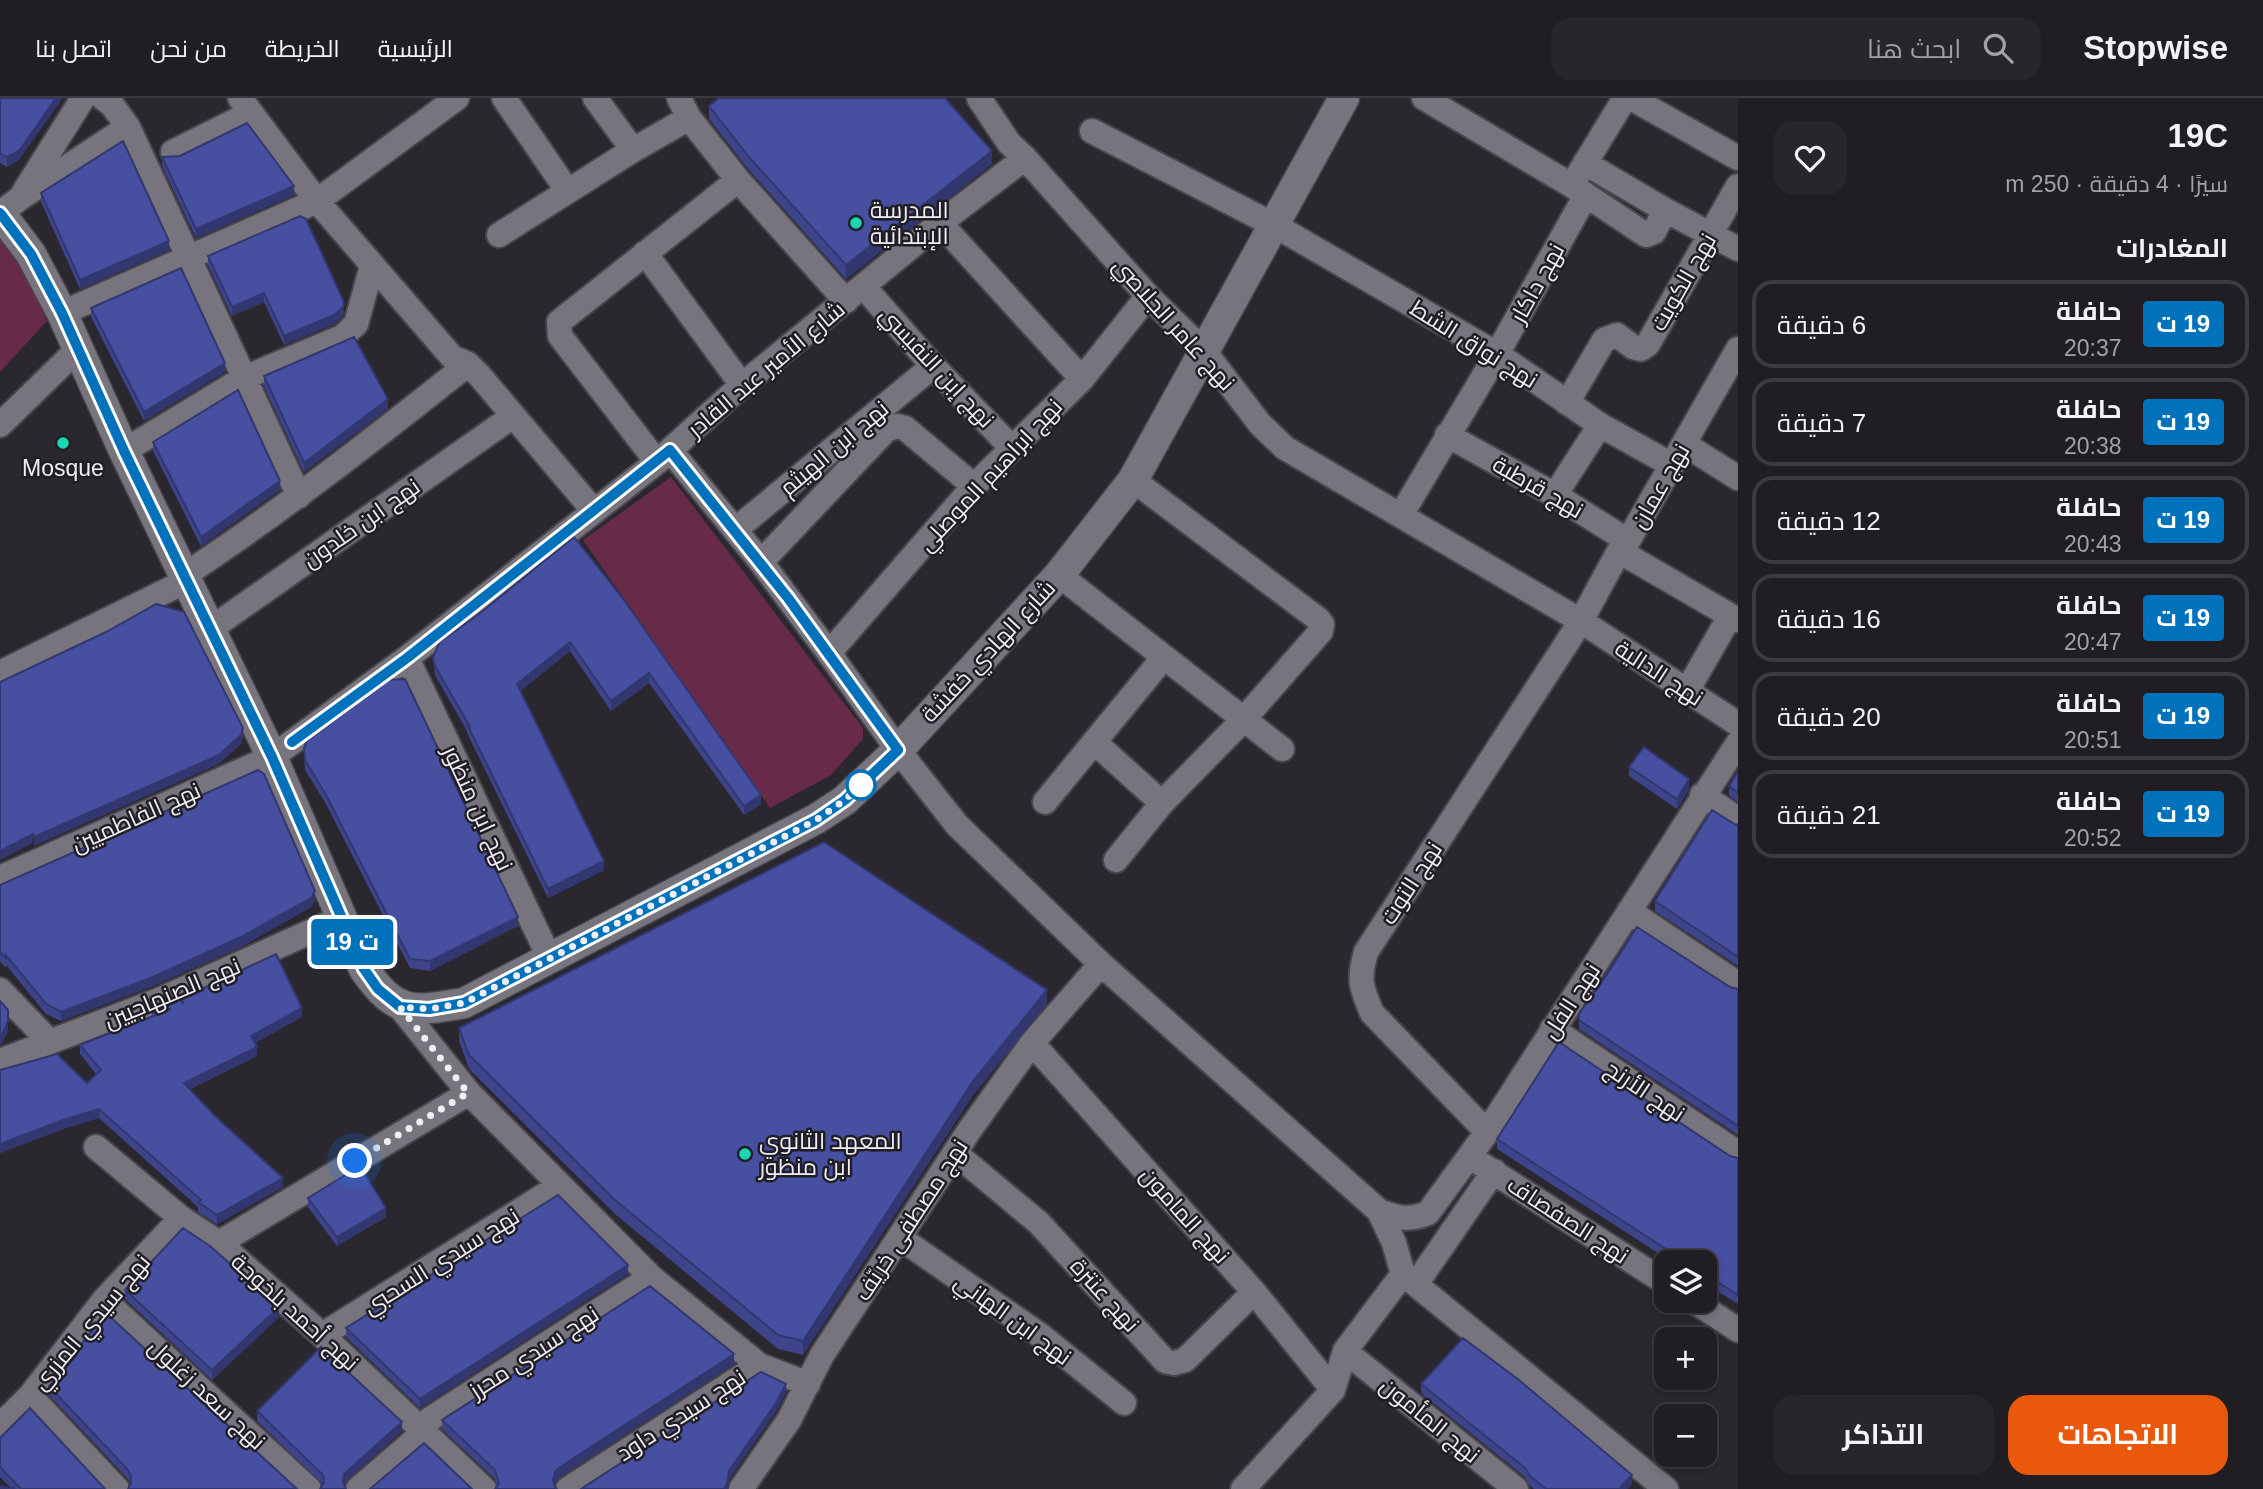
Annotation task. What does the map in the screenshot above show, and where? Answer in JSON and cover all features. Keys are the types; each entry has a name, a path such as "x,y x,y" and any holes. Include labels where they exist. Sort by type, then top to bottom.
{"street":[{"path":"7,208 83,98"},
{"path":"103,98 112,105 128,127 299,495"},
{"path":"62,313 317,201 457,98"},
{"path":"505,98 567,190"},
{"path":"595,98 633,150"},
{"name":"نهج عامر الجلاصي","path":"979,98 1009,143 1148,296 1204,351 1260,424 1284,448 1581,621"},
{"name":"شارع الهادي خفشة","path":"400,1007 429,1009 464,1003 549,957 694,885 816,820 845,800 898,750 1059,575 1133,480 1344,98"},
{"path":"1424,98 1579,190 1646,235 1654,232 1665,211"},
{"name":"نهج داكار","path":"1401,515 1497,354 1579,190 1585,163 1625,98"},
{"path":"1631,98 1738,158"},
{"path":"173,152 245,105 317,201 372,266 453,356 468,364 594,511"},
{"path":"499,236 633,150 684,108"},
{"name":"نهج إبن النفيسي","path":"684,108 738,180 933,366 1011,447"},
{"path":"7,208 128,127"},
{"name":"نهج نواق الشط","path":"1092,131 1274,225 1497,354 1600,425 1672,465"},
{"name":"شارع الأمير عبد القادر","path":"272,757 407,658 594,511 663,456 741,385 940,223 1025,158"},
{"path":"1585,163 1665,211 1738,249"},
{"path":"738,180 569,312 559,321 560,336 663,456 735,530 761,562 830,653 898,750 957,825 1101,964 1379,1211 1409,1279 1665,1489"},
{"name":"نهج الكويت","path":"1567,403 1604,340 1616,335 1633,347 1641,349 1648,344 1738,186"},
{"path":"7,208 62,313 209,631 272,757 364,969 378,989 400,1007 468,1093 650,1277 759,1365 808,1384"},
{"path":"940,223 1082,379"},
{"path":"645,253 741,385"},
{"path":"124,451 244,378 349,332 356,324 372,266"},
{"name":"نهج ابراهيم الموصلي","path":"830,653 974,486 1082,379 1148,296"},
{"path":"0,425 77,350"},
{"path":"0,673 185,579 468,364"},
{"name":"نهج عمان","path":"1581,621 1623,546 1734,364"},
{"name":"نهج ابن الهيثم","path":"735,530 933,366"},
{"name":"نهج ابن خلدون","path":"209,631 513,416"},
{"path":"1555,495 1600,425"},
{"path":"761,562 886,430 897,426 905,428 974,486"},
{"name":"نهج قرطبة","path":"1447,435 1555,495 1623,546 1734,618"},
{"path":"1684,444 1738,478"},
{"path":"1116,860 1162,803 1244,719 1321,631 1318,619 1133,480"},
{"path":"1059,575 1282,749"},
{"path":"1687,691 1734,618"},
{"name":"نهج الدالية","path":"1581,621 1738,724"},
{"name":"نهج التوت","path":"1487,1132 1372,1013 1363,993 1360,974 1366,953 1581,621"},
{"path":"1045,802 1164,657"},
{"name":"نهج ابن منظور","path":"407,658 549,957"},
{"path":"1094,743 1162,803"},
{"name":"نهج الفل","path":"1379,1211 1399,1219 1414,1219 1428,1213 1471,1157 1738,743"},
{"name":"نهج الفاطميين","path":"0,878 272,757"},
{"path":"1702,795 1738,819"},
{"path":"1629,911 1738,985"},
{"name":"نهج الصنهاجيين","path":"0,1061 159,1000 341,918"},
{"name":"نهج مصطفى خريّف","path":"741,1489 789,1420 822,1355 955,1153 1032,1043 1101,964"},
{"path":"0,990 50,1042"},
{"name":"نهج الأرنج","path":"1552,1029 1738,1153"},
{"name":"نهج المامون","path":"1032,1043 1254,1292 1333,1390"},
{"path":"219,1243 468,1093"},
{"name":"نهج أحمد بلخوجة","path":"96,1147 181,1218 219,1243 322,1335 484,1489"},
{"name":"نهج عنترة","path":"955,1153 1039,1223 1165,1361 1174,1363 1185,1360 1254,1292"},
{"name":"نهج الصفصاف","path":"1471,1157 1654,1275"},
{"path":"1243,1489 1333,1390 1345,1351 1409,1279 1494,1171"},
{"name":"نهج سيدي السحبي","path":"322,1335 559,1186"},
{"name":"نهج سيدي المزري","path":"3,1414 30,1396 104,1300 181,1218"},
{"name":"نهج ابن الهاني","path":"900,1238 1040,1335 1124,1403"},
{"name":"نهج سيدي محرز","path":"358,1489 424,1432 430,1419 650,1277"},
{"name":"نهج سعد زغلول","path":"104,1300 309,1489"},
{"path":"1713,1313 1738,1329"},
{"name":"نهج المأمون","path":"1345,1351 1516,1489"},
{"name":"نهج سيدي داود","path":"568,1489 759,1365"},
{"path":"30,1396 117,1489"}],"shaded area":[{"path":"0,232 23,267 47,321 0,372"},
{"path":"671,477 863,728 863,739 831,775 770,808 583,540"}],"building":[{"path":"0,98 56,98 19,151 7,157 0,154"},
{"name":"المدرسة الإبتدائية","path":"719,98 945,98 992,151 846,265 749,157 709,106"},
{"path":"247,123 294,186 196,229 162,157 180,156"},
{"path":"123,141 169,241 80,280 41,193"},
{"path":"300,216 306,219 344,302 343,307 334,315 284,336 264,293 232,307 208,256"},
{"path":"181,268 225,363 144,412 91,308"},
{"path":"354,337 388,399 304,463 264,376"},
{"path":"238,390 280,481 201,537 153,442"},
{"path":"574,537 624,600 761,795 744,806 649,673 611,701 570,642 517,684 604,861 548,889 467,724 469,725 433,658 440,642"},
{"path":"156,604 184,612 243,728 241,735 219,755 34,837 33,834 0,851 0,682 106,632"},
{"path":"405,679 518,917 430,961 410,959 326,795 305,760 304,748 307,741 389,680"},
{"path":"1644,747 1689,779 1677,799 1629,767"},
{"path":"258,770 264,774 315,891 311,898 241,937 153,977 61,1012 46,1004 6,955 6,958 0,952 0,885"},
{"path":"1738,772 1738,793 1729,786"},
{"path":"1712,810 1738,824 1738,957 1655,901"},
{"name":"المعهد الثانوي ابن منظور","path":"824,842 1047,990 973,1081 803,1341 778,1335 615,1200 469,1055 459,1028"},
{"path":"1637,927 1730,987 1738,989 1738,1126 1579,1020 1579,1014"},
{"path":"276,954 302,1008 251,1036 257,1047 184,1083 215,1116 283,1178 217,1215 198,1202 201,1200 99,1109 0,1144 0,1070 57,1054 87,1083 101,1070 80,1045 171,1009 152,1010 180,998 183,1004 182,998"},
{"path":"0,1001 8,1010 8,1021 0,1036"},
{"path":"1559,1042 1730,1156 1738,1158 1738,1295 1717,1281 1717,1250 1668,1250 1497,1139"},
{"path":"360,1166 386,1208 337,1237 308,1198"},
{"path":"558,1195 628,1265 420,1399 346,1328"},
{"path":"183,1228 210,1246 279,1307 212,1370 125,1290"},
{"path":"650,1286 734,1354 560,1467 553,1480 557,1489 495,1489 499,1483 495,1470 442,1420"},
{"path":"106,1313 297,1489 128,1489 131,1476 128,1470 49,1386 75,1357 73,1355"},
{"path":"1463,1338 1519,1380 1632,1475 1619,1489 1546,1489 1530,1476 1525,1468 1421,1384"},
{"path":"321,1347 402,1422 344,1474 346,1489 320,1489 324,1482 323,1475 257,1411"},
{"path":"761,1372 786,1384 729,1471 724,1489 581,1489"},
{"path":"30,1408 105,1489 21,1489 0,1467 0,1438"},
{"path":"424,1443 472,1489 370,1489"}],"bus line":[{"path":"0,213 31,254 62,313 209,631 272,757 364,969 378,989 400,1007 429,1009 464,1003 549,957 694,885 816,820 845,800 898,750 830,653 761,562 670,450 407,658 292,742"}],"place":[{"name":"المدرسة الإبتدائية","path":"856,223"},
{"name":"Mosque","path":"63,443"},
{"name":"المعهد الثانوي ابن منظور","path":"745,1154"}],"route":[{"path":"355,1161 468,1093 400,1007 429,1009 464,1003 816,820 845,800 863,783 861,785"}]}
